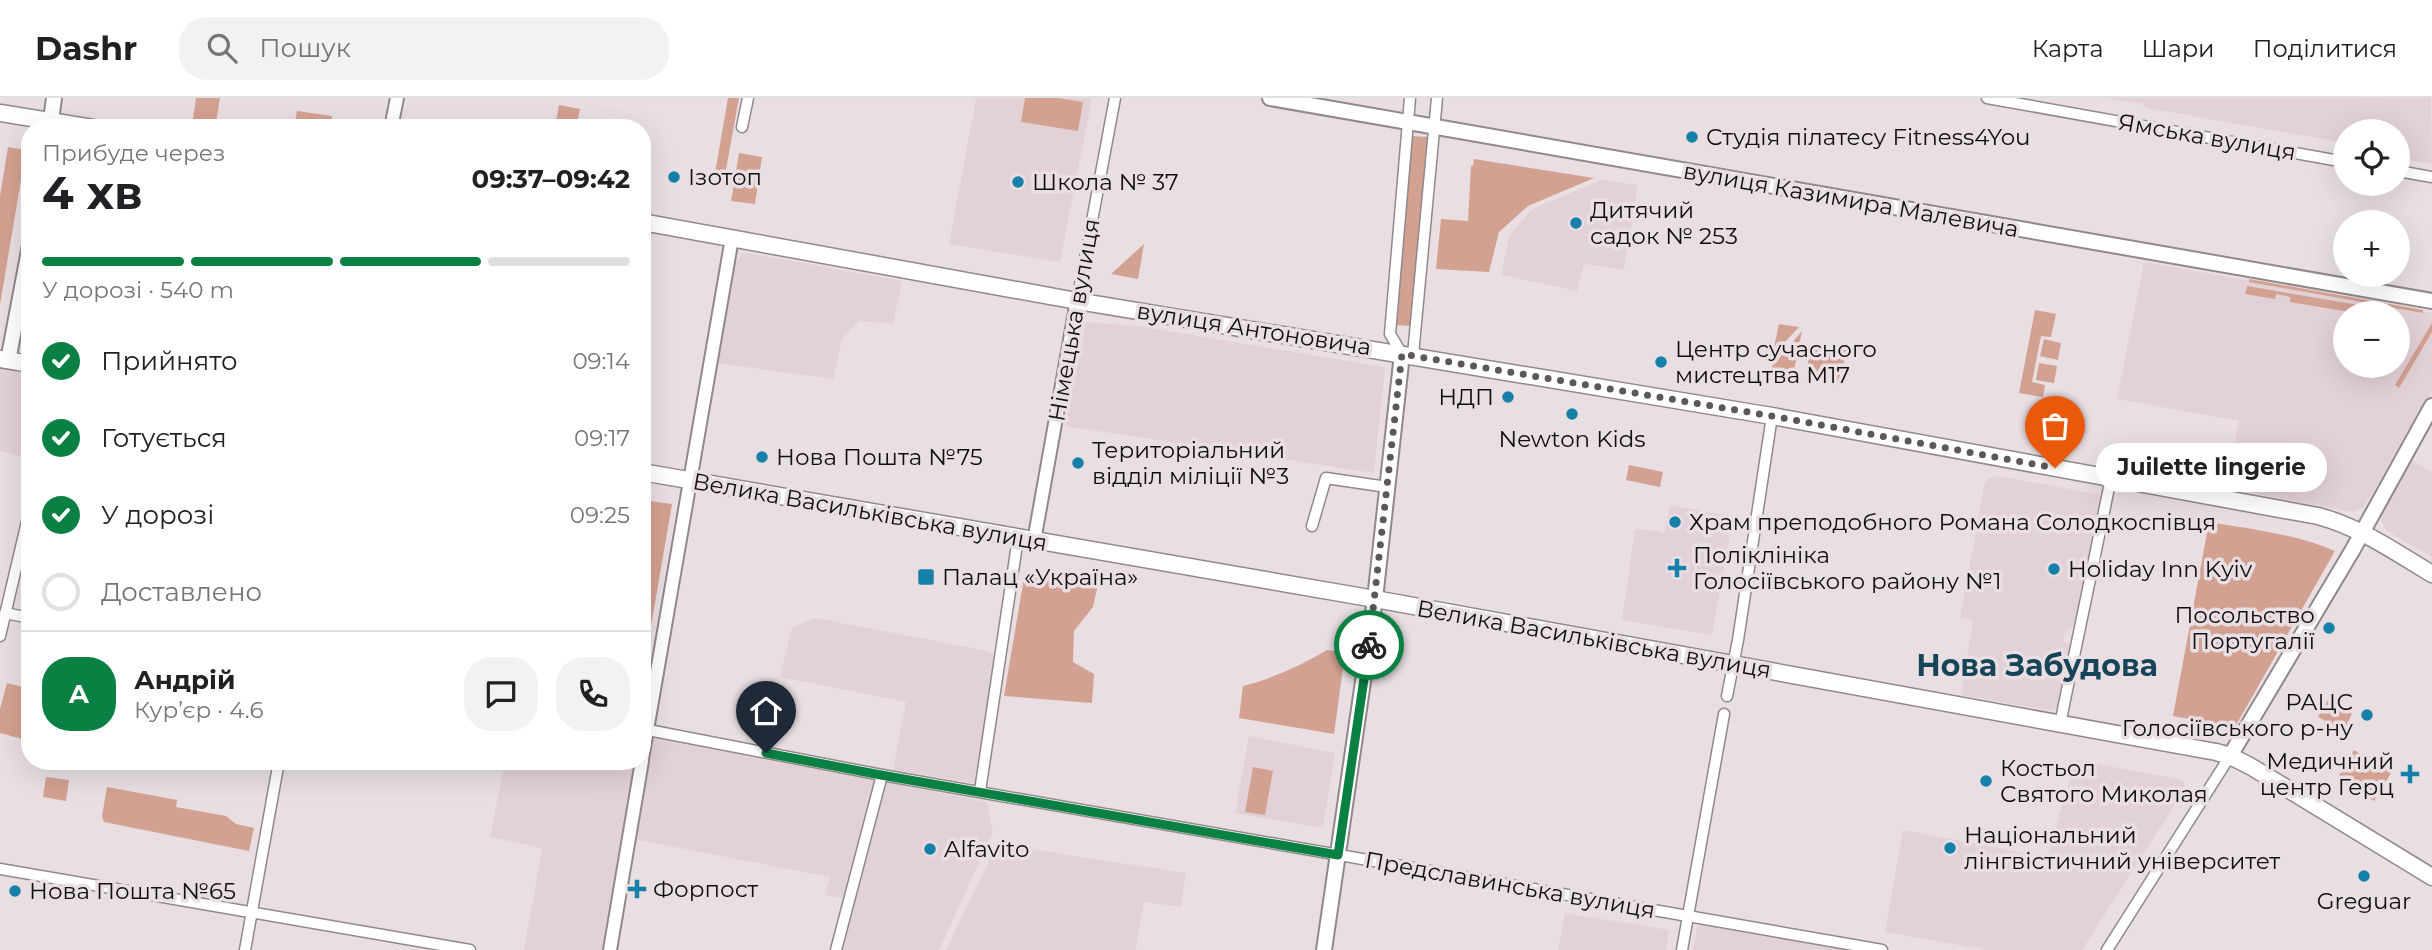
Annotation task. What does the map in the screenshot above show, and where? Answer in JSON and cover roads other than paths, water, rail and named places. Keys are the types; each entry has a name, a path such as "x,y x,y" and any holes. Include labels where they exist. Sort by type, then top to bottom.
{"main road":[{"path":"51,119 54,98"},
{"name":"вулиця Казимира Малевича","path":"1270,98 2432,301"},
{"path":"0,113 27,119"},
{"name":"вулиця Антоновича","path":"651,224 1077,301 1772,416 2318,516 2337,521 2362,533 2432,574"},
{"path":"4,360 21,285"},
{"path":"1324,950 1408,354"},
{"path":"2230,756 2362,533 2432,406"},
{"name":"Велика Васильківська вулиця","path":"651,474 1375,599 2230,756 2432,877"}],"street":[{"path":"393,119 397,98"},
{"path":"742,127 748,98"},
{"name":"Німецька вулиця","path":"980,791 1026,540 1077,301 1115,98"},
{"path":"1408,354 1390,334 1409,98"},
{"path":"1408,354 1437,98"},
{"name":"Ямська вулиця","path":"1987,98 2333,160"},
{"path":"2410,173 2432,177"},
{"path":"651,697 692,481 732,238"},
{"path":"1727,696 1772,416"},
{"path":"1312,526 1326,478 1387,488"},
{"path":"2060,724 2111,478"},
{"path":"0,636 21,546"},
{"path":"5,613 21,616"},
{"path":"1682,950 1724,714"},
{"name":"Предславинська вулиця","path":"651,730 881,775 1882,950"},
{"path":"2107,950 2230,756"},
{"path":"245,950 277,770"},
{"path":"610,950 640,770"},
{"path":"836,950 881,775"},
{"path":"0,869 470,950"}],"place":[{"name":"Студія пілатесу Fitness4You","path":"1692,137"},
{"name":"Ізотоп","path":"674,177"},
{"name":"Школа № 37","path":"1018,182"},
{"name":"Дитячий садок № 253","path":"1576,223"},
{"name":"Центр сучасного мистецтва M17","path":"1661,362"},
{"name":"НДП","path":"1508,397"},
{"name":"Newton Kids","path":"1572,414"},
{"name":"Нова Пошта №75","path":"762,457"},
{"name":"Територіальний відділ міліції №3","path":"1078,463"},
{"name":"Juilette lingerie","path":"2055,468"},
{"name":"Храм преподобного Романа Солодкоспівця","path":"1675,522"},
{"name":"Поліклініка Голосіївського району №1","path":"1677,568"},
{"name":"Holiday Inn Kyiv","path":"2054,569"},
{"name":"Палац «Україна»","path":"926,577"},
{"name":"Посольство Португалії","path":"2329,628"},
{"name":"РАЦС Голосіївського р-ну","path":"2367,715"},
{"name":"Медичний центр Герц","path":"2410,774"},
{"name":"Костьол Святого Миколая","path":"1986,781"},
{"name":"Національний лінгвістичний університет","path":"1950,848"},
{"name":"Alfavito","path":"930,849"},
{"name":"Greguar","path":"2364,876"},
{"name":"Форпост","path":"637,889"},
{"name":"Нова Пошта №65","path":"15,891"}],"district":[{"name":"Нова Забудова","path":"2037,666"}]}
